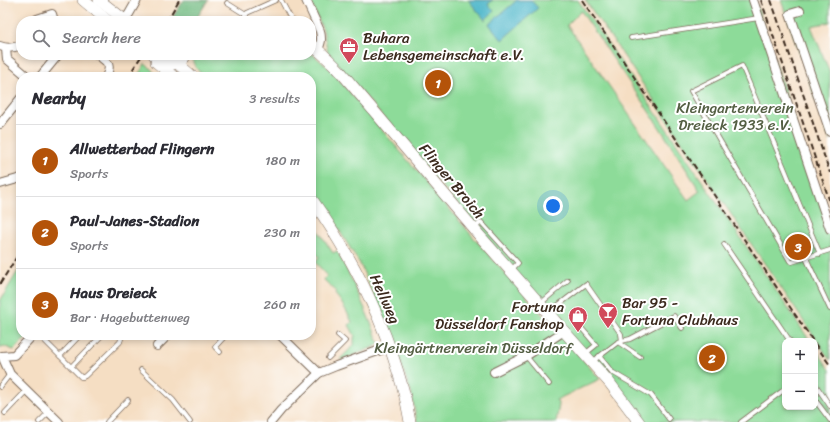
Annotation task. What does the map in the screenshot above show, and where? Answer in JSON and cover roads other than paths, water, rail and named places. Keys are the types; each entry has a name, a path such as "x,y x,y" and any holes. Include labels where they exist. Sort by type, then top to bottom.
{"street":[{"path":"83,0 102,16"},
{"path":"99,0 118,16"},
{"path":"128,16 138,0"},
{"name":"Flinger Broich","path":"306,0 313,16"},
{"path":"753,0 830,229"},
{"path":"800,11 790,14 830,132"},
{"name":"Flinger Broich","path":"316,23 320,32 321,42 316,47"},
{"path":"16,47 3,48 7,59 22,72"},
{"name":"Flinger Broich","path":"316,49 340,71 510,271 564,331 592,358 639,422"},
{"path":"44,72 54,60"},
{"path":"104,60 109,64 110,68 108,72"},
{"path":"156,60 176,72"},
{"path":"161,60 165,63 174,60"},
{"path":"178,60 184,65 183,72"},
{"path":"0,124 16,104"},
{"path":"0,184 16,179"},
{"name":"Hellweg","path":"316,205 334,231 358,275 376,313 403,390 410,422"},
{"path":"494,372 526,356 564,331"},
{"path":"28,340 14,355 2,356 10,374 59,422"},
{"path":"157,346 163,340"},
{"path":"285,340 319,373"},
{"path":"270,422 319,373 389,347"}],"lane":[{"path":"227,3 246,15 247,13 276,0"},
{"path":"281,0 289,16"},
{"path":"632,38 759,18"},
{"path":"820,254 742,66 691,91 790,261 792,262 820,254 830,250"},
{"path":"724,244 788,338"},
{"path":"806,258 830,309"},
{"path":"540,304 568,280"},
{"path":"548,313 586,284 621,334 620,341"},
{"path":"592,358 620,341 630,340 674,316 682,328"},
{"path":"578,324 596,345 592,358"},
{"path":"336,366 334,359 329,357 345,341 338,335"},
{"path":"44,340 81,377 85,376 121,340"},
{"path":"60,356 75,340"},
{"path":"71,367 97,340"},
{"path":"220,352 215,347 221,340"},
{"path":"620,341 640,357"},
{"path":"526,356 549,384"},
{"path":"592,358 651,396 669,419"},
{"path":"141,370 173,400 190,422"},
{"path":"0,387 10,374"},
{"path":"818,388 830,406"},
{"path":"5,413 26,391"},
{"path":"741,422 782,391"},
{"path":"107,422 128,400"},
{"path":"818,404 830,420"},
{"path":"39,422 48,412"}],"water":[{"path":"493,0 488,4 494,11 485,20 469,1"},
{"path":"517,0 531,0 538,8 502,40 489,24"}],"railway":[{"path":"170,16 179,0"},
{"path":"582,0 811,338"},
{"path":"761,0 830,202"},
{"path":"771,0 830,173"},
{"path":"131,72 139,60"},
{"path":"0,284 16,258"},
{"path":"818,348 830,365"}],"place":[{"name":"Buhara Lebensgemeinschaft e.V.","path":"349,64"},
{"name":"Allwetterbad Flingern","path":"438,83"},
{"name":"Haus Dreieck","path":"798,247"},
{"name":"Bar 95 - Fortuna Clubhaus","path":"608,329"},
{"name":"Fortuna Düsseldorf Fanshop","path":"578,333"},
{"name":"Paul-Janes-Stadion","path":"712,358"}],"park label":[{"name":"Kleingartenverein Dreieck 1933 e.V.","path":"735,116"},
{"name":"Kleingärtnerverein Düsseldorf","path":"473,348"}]}
